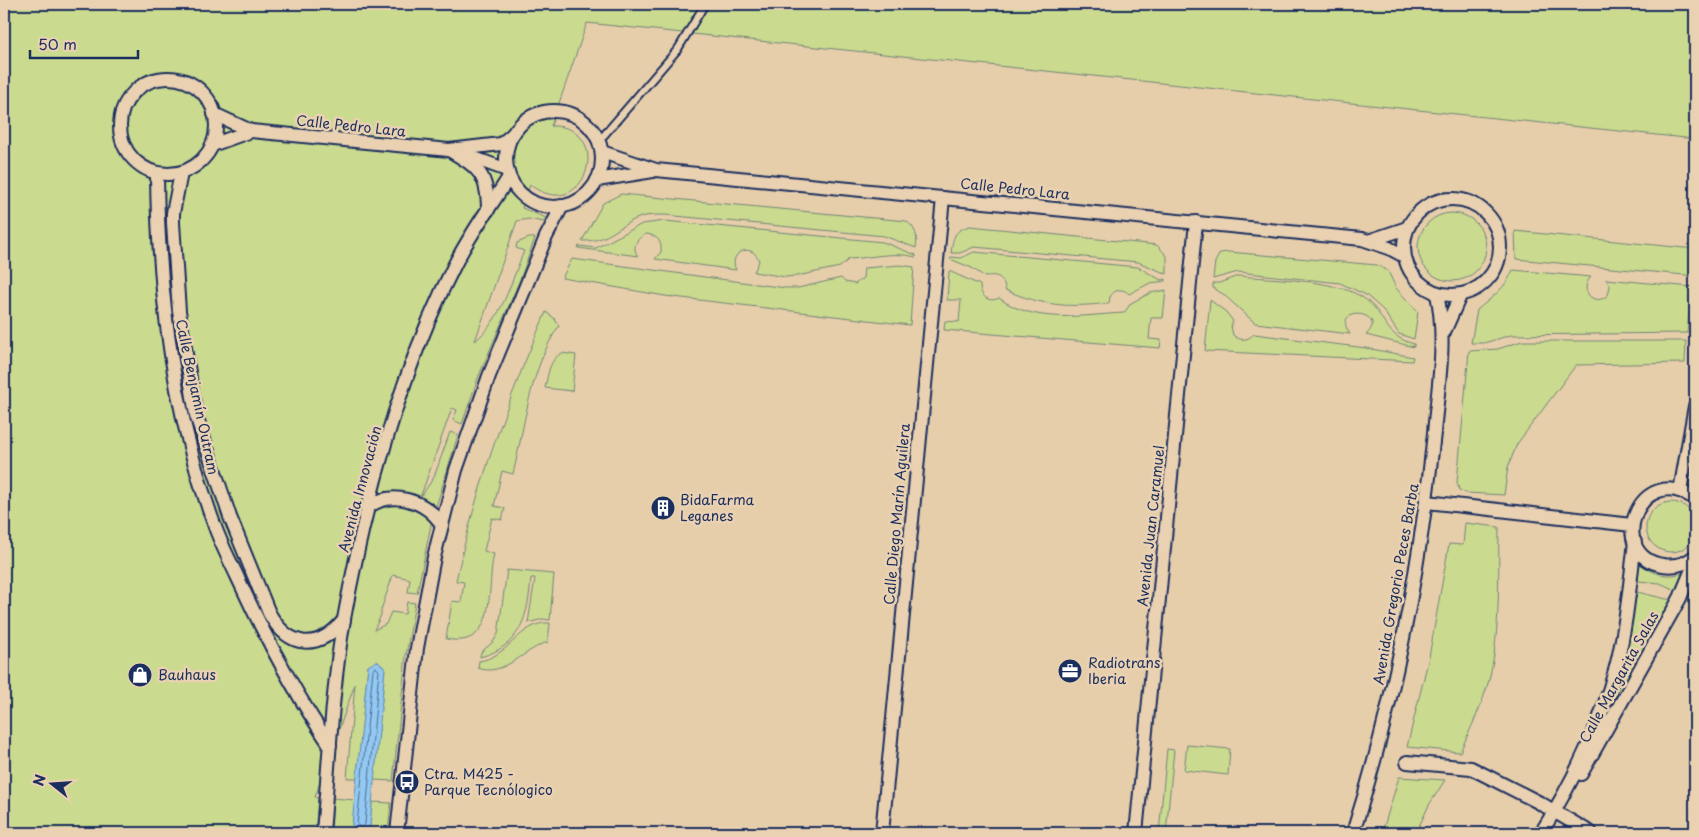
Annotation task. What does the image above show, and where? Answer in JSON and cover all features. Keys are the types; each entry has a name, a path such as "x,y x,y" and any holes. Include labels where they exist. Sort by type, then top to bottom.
{"street":[{"path":"172,78 186,81 199,89 208,100 214,114 216,128 212,145 202,161 181,173 157,174 142,168 130,158 122,143 119,127 121,111 129,97 141,86 156,79 172,78"},
{"path":"545,111 564,111 582,119 595,132 600,146 602,166 597,180 589,193 576,202 551,207 531,201 518,191 508,173 506,150 514,132 527,119 545,111"},
{"name":"Calle Pedro Lara","path":"214,114 251,131 449,150 501,144 514,132"},
{"name":"Calle Pedro Lara","path":"212,145 251,131"},
{"name":"Calle Pedro Lara","path":"600,146 656,170"},
{"path":"449,150 470,162 482,177 488,190 488,210"},
{"name":"Calle Pedro Lara","path":"449,150 508,173"},
{"name":"Calle Pedro Lara","path":"597,180 656,170 1371,240 1404,256"},
{"name":"Calle Benjamín Outram","path":"181,173 173,213 179,311 196,415 230,518 269,613 278,628 289,638 315,642 332,634 344,620"},
{"name":"Avenida Innovación","path":"323,833 330,746 344,620 367,508 394,417 416,353 455,263 488,210 508,173"},
{"name":"Calle Benjamín Outram","path":"157,174 164,311 184,418 197,472 214,526 257,620 330,746"},
{"name":"Calle Diego Marín Aguilera","path":"882,833 943,198"},
{"path":"1454,198 1475,204 1492,218 1498,232 1500,247 1498,261 1491,276 1479,287 1460,296 1448,297 1437,294 1415,278 1404,256 1407,228 1414,215 1426,205 1439,199 1454,198"},
{"path":"408,833 398,828 401,783 417,646 442,525 456,470 489,376 546,238 562,206"},
{"name":"Avenida Juan Caramuel","path":"1136,833 1196,222"},
{"name":"Calle Pedro Lara","path":"1371,240 1407,228"},
{"name":"Avenida Gregorio Peces Barba","path":"1353,833 1393,689 1427,502 1444,334 1437,294"},
{"name":"Avenida Gregorio Peces Barba","path":"1444,334 1460,296"},
{"path":"1680,491 1695,406"},
{"path":"1427,502 1632,525 1634,514 1648,497 1658,492 1680,491 1695,499"},
{"path":"367,508 382,498 406,500 434,513 442,525"},
{"name":"Calle Margarita Salas","path":"1557,807 1588,744 1617,664 1627,610 1634,542 1632,525"},
{"path":"1634,542 1640,552 1658,564 1680,564 1695,556"},
{"name":"Calle Margarita Salas","path":"1540,833 1580,776 1634,684 1680,598 1695,562"},
{"path":"1407,762 1471,768 1557,807 1591,833"}],"lane":[{"path":"600,146 678,49 705,4"}],"green space":[{"path":"4,4 1695,4 1695,139 587,23 551,126 571,130 583,140 588,155 586,170 579,184 567,193 550,194 530,185 522,208 546,218 544,222 529,219 517,221 475,341 492,322 505,299 524,251 516,248 517,243 529,238 535,238 521,277 478,378 462,424 453,420 457,410 452,408 420,498 434,477 450,432 458,435 432,520 417,593 408,592 410,579 393,575 381,615 374,630 386,624 391,612 405,614 407,602 415,603 406,656 393,781 374,780 385,668 368,666 357,778 347,778 355,684 315,797 318,798 315,833 4,833"},
{"path":"621,194 906,221 916,233 916,248 884,236 665,215 641,217 599,239 582,241 603,203"},
{"path":"1452,213 1465,216 1476,223 1483,234 1486,247 1483,260 1476,271 1465,278 1452,281 1439,278 1428,271 1421,260 1418,247 1421,234 1428,223 1439,216"},
{"path":"665,221 883,242 916,255 916,257 890,255 849,259 840,267 786,277 754,272 759,261 752,251 747,250 742,251 735,258 736,270 655,259 661,252 661,245 657,238 647,234 640,237 636,243 635,249 638,256 578,248 579,246 596,248 642,224"},
{"path":"970,226 1157,245 1167,256 1167,274 1138,262 974,247 960,253 951,253 957,232"},
{"path":"1515,231 1695,249 1695,276 1516,259"},
{"path":"974,252 1138,267 1161,280 1166,279 1166,281 1150,283 1129,294 1121,290 1116,291 1110,297 1109,303 1056,304 1032,299 1005,290 1002,280 996,276 985,277 972,268 950,259 951,257 961,258"},
{"path":"1229,252 1377,265 1388,271 1396,288 1418,312 1414,339 1399,334 1383,310 1366,295 1340,283 1238,272 1213,279 1215,262 1220,253"},
{"path":"572,259 786,288 798,288 841,278 845,282 855,284 863,278 864,268 900,265 914,267 910,325 665,296 562,278"},
{"path":"1513,270 1591,277 1587,282 1587,292 1589,296 1598,300 1608,295 1610,286 1606,279 1692,287 1687,333 1511,335 1484,343 1471,343 1477,310 1502,288"},
{"path":"949,271 980,285 983,296 986,298 992,300 999,298 1028,312 1044,315 1076,316 1124,313 1131,303 1150,293 1166,290 1163,318 1151,318 1149,339 1161,340 1160,348 944,330 945,321 959,322 961,300 947,300"},
{"path":"1238,276 1319,283 1350,291 1370,303 1395,335 1414,344 1414,347 1366,335 1372,327 1371,320 1360,314 1347,318 1346,324 1350,334 1255,323 1223,294 1213,288 1213,283 1219,283"},
{"path":"1210,300 1226,312 1233,321 1231,326 1233,335 1241,339 1249,338 1254,334 1366,348 1413,357 1412,361 1205,351"},
{"path":"546,312 554,318 559,326 549,342 535,378 513,474 502,471 494,506 505,508 502,520 492,518 484,551 494,554 487,613 475,635 463,640 446,639 452,601 461,602 464,582 456,581 483,478 506,411"},
{"path":"1522,341 1686,341 1685,363 1576,365 1517,444 1508,467 1504,495 1466,493 1459,490 1457,482 1469,351 1498,349"},
{"path":"562,353 576,355 572,391 545,388 552,363"},
{"path":"1671,502 1681,504 1689,509 1694,517 1696,527 1694,537 1689,545 1681,550 1671,552 1661,550 1653,545 1648,537 1646,527 1648,517 1653,509 1661,504"},
{"path":"1465,523 1499,527 1497,623 1489,680 1480,707 1460,752 1407,747 1429,657 1449,544 1463,545"},
{"path":"1639,562 1660,574 1683,573 1675,590 1660,583 1638,581"},
{"path":"507,570 554,574 550,620 543,619 528,623 535,578 531,578 525,616 514,637 494,652 480,657 481,652 493,642 498,634"},
{"path":"1637,592 1671,600 1603,723 1624,662"},
{"path":"543,623 550,623 548,642 505,666 487,670 478,668 479,661 497,654 526,630"},
{"path":"1187,745 1230,749 1228,775 1184,770"},
{"path":"1167,749 1174,750 1166,833 1159,833"},
{"path":"1399,777 1445,780 1429,805 1416,833 1382,833"},
{"path":"333,798 355,800 352,825 359,833 331,833"},
{"path":"372,802 391,803 388,833 363,833 367,832 370,825"}],"water":[{"path":"377,661 385,668 370,825 367,832 359,833 352,825 368,666"}],"place":[{"name":"BidaFarma Leganes","path":"663,508"},
{"name":"Radiotrans Iberia","path":"1070,671"},
{"name":"Bauhaus","path":"140,675"},
{"name":"Ctra. M425 - Parque Tecnólogico","path":"407,782"}]}
